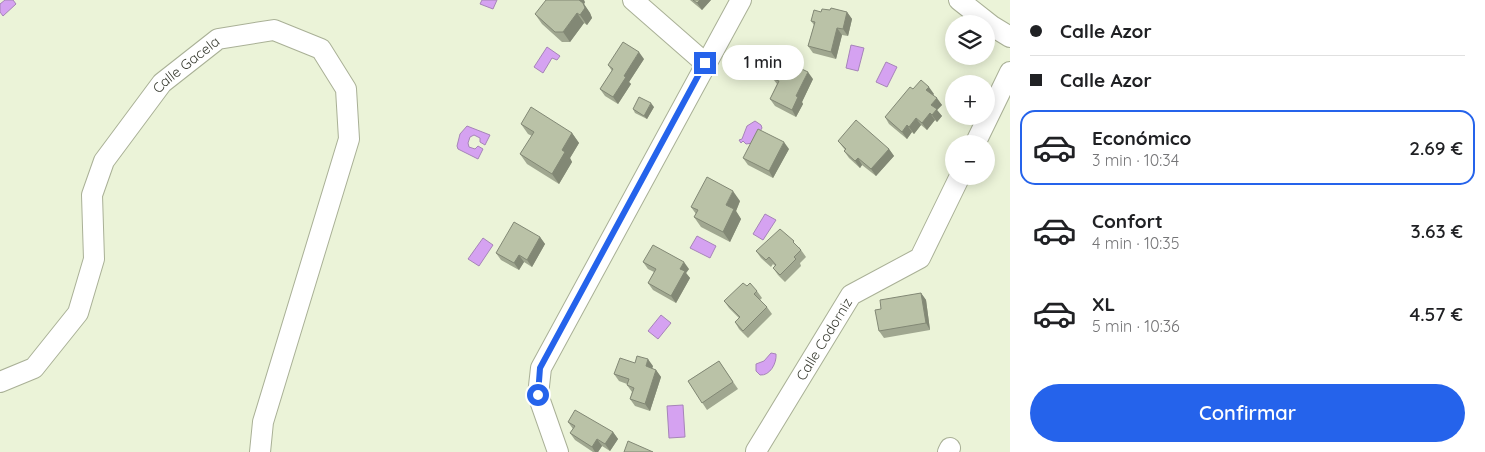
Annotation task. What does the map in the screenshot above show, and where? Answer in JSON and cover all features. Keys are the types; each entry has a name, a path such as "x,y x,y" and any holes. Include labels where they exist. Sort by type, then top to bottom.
{"street":[{"path":"633,0 705,63"},
{"path":"558,452 538,395 540,368 741,0"},
{"path":"959,0 992,26 1010,37"},
{"name":"Calle Gacela","path":"0,382 34,368 78,314 94,259 92,195 104,161 162,83 218,39 274,30 321,49 346,89 349,139 263,422 260,452"},
{"path":"979,135 1010,72"},
{"name":"Calle Codorniz","path":"756,451 851,295 920,258 956,185"}],"shaded area":[{"path":"5,0 13,0 16,4 3,16 0,12 0,4"},
{"path":"482,0 497,0 493,9 480,4"},
{"path":"851,45 864,48 858,71 846,68"},
{"path":"547,47 560,56 557,60 552,58 543,73 534,67"},
{"path":"886,62 897,67 887,87 876,82"},
{"path":"755,121 762,128 753,143 746,144 743,141 741,143 739,140 742,139 747,126"},
{"path":"467,126 490,135 485,145 480,142 480,138 474,135 470,137 469,147 475,149 478,146 483,149 478,159 458,149 457,146 460,134"},
{"path":"765,214 776,220 763,240 753,234"},
{"path":"697,236 716,246 710,258 690,248"},
{"path":"483,238 493,245 479,266 468,259"},
{"path":"661,315 671,323 658,339 648,331"},
{"path":"771,353 776,354 774,365 770,371 760,375 756,371 756,364 764,361"},
{"path":"683,405 685,437 669,438 667,406"}],"building":[{"path":"546,0 579,0 585,8 580,15 577,13 563,32 555,32 535,14"},
{"path":"831,8 847,12 843,29 837,28 831,52 808,46 815,22 811,21 814,10 821,12 822,9 830,10"},
{"path":"623,42 639,52 613,97 600,89 613,69 608,65"},
{"path":"783,60 808,72 796,96 798,97 792,110 770,99 779,81 773,79"},
{"path":"921,80 929,87 926,90 937,98 931,105 937,109 932,115 930,113 922,123 916,118 902,132 885,117 910,87 913,89"},
{"path":"639,97 651,103 644,116 633,109"},
{"path":"531,107 572,133 562,150 565,152 552,174 520,154 534,132 521,124"},
{"path":"856,120 889,149 871,169 858,158 855,161 844,151 846,149 838,141"},
{"path":"758,129 784,142 769,171 743,158"},
{"path":"707,177 733,191 726,205 734,209 723,232 694,217 698,210 691,207"},
{"path":"514,222 540,237 527,260 519,255 514,263 496,253"},
{"path":"780,229 801,250 794,257 796,259 780,275 773,268 776,265 769,257 766,260 756,251"},
{"path":"653,245 684,262 680,269 685,271 671,296 648,283 656,269 643,262"},
{"path":"743,283 747,286 750,283 757,291 754,294 767,307 743,331 735,322 740,317 724,301"},
{"path":"921,293 926,323 879,331 875,310 881,309 880,300"},
{"path":"637,356 648,359 646,366 656,370 645,404 630,399 634,388 627,385 629,379 614,374 620,358 635,363"},
{"path":"719,361 733,382 702,403 688,381"},
{"path":"575,410 613,432 605,444 597,439 592,447 570,433 575,426 568,422"},
{"path":"628,441 653,452 624,452"}],"route":[{"path":"538,395 540,368 705,63"}]}
